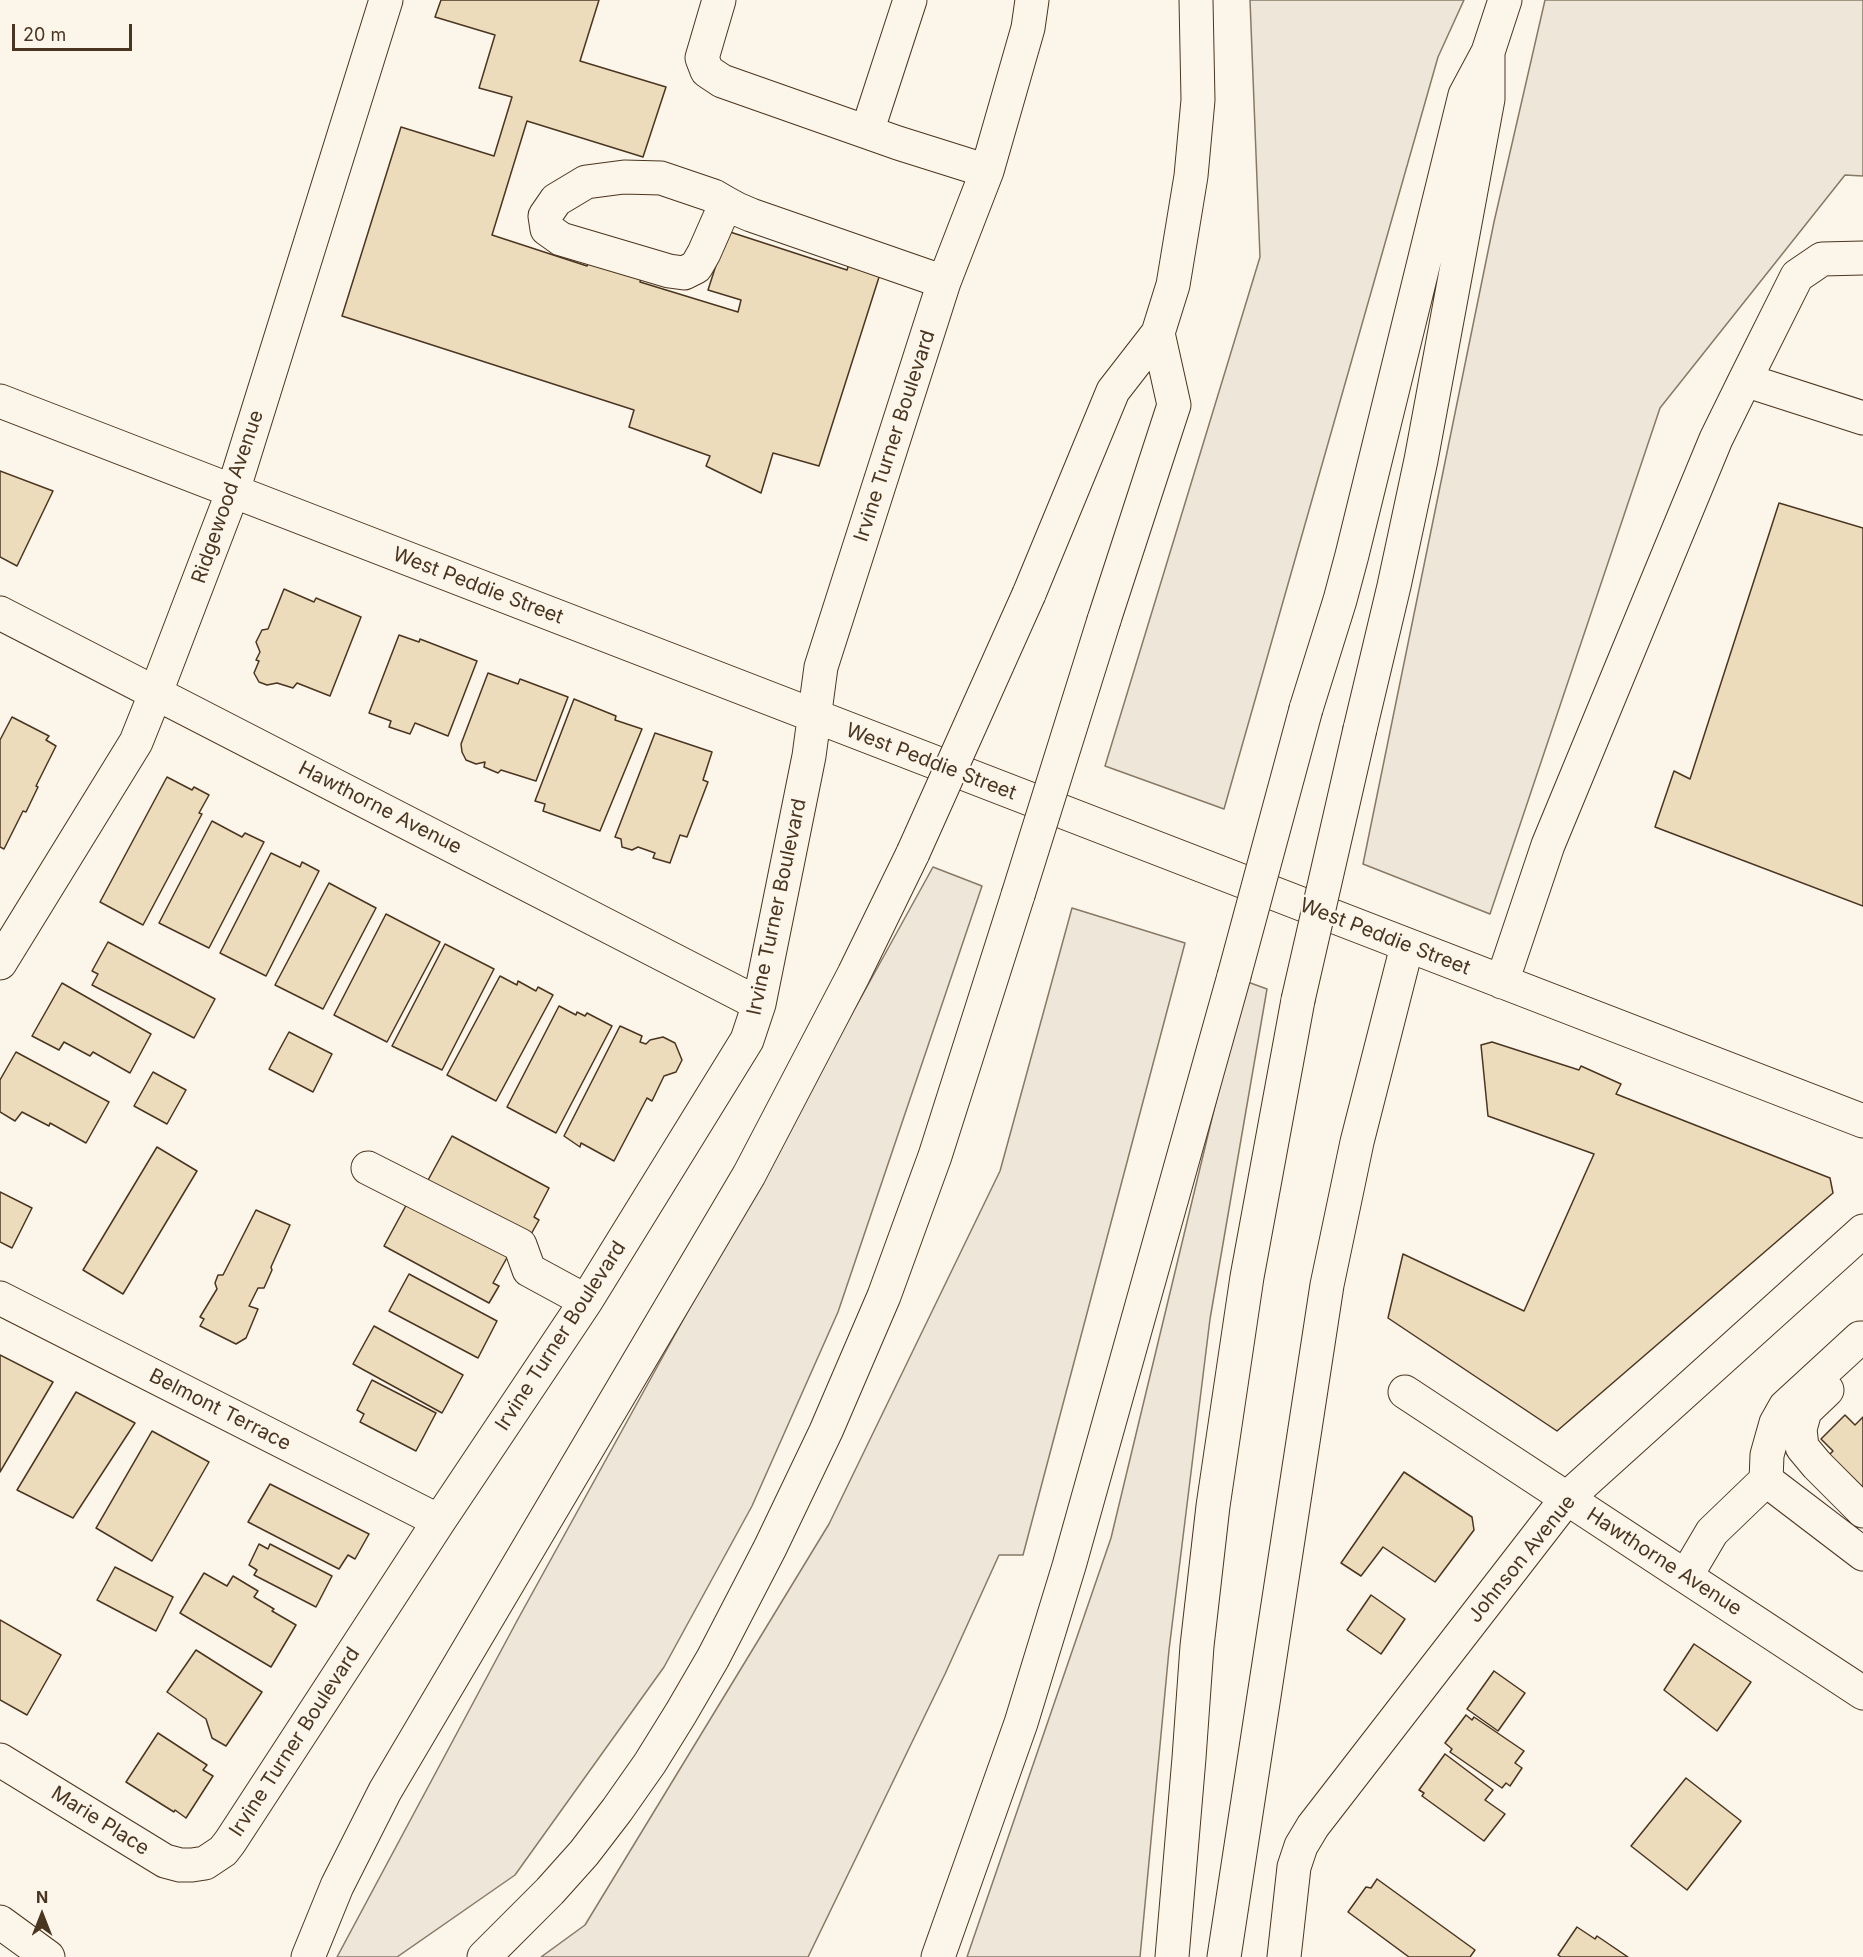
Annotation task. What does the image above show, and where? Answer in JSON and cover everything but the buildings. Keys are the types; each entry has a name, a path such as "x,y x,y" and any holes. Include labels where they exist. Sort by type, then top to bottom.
{"main road":[{"name":"Ridgewood Avenue","path":"0,963 136,742 234,491 386,0"},
{"path":"718,0 702,58 707,71 722,81 987,171"},
{"path":"867,132 910,0"},
{"name":"Irvine Turner Boulevard","path":"205,1863 215,1858 230,1842 439,1521 586,1301 747,1040 759,1004 809,756 821,667 944,282 987,171 1028,28 1032,0"},
{"path":"308,1957 342,1876 385,1791 749,1175 854,974 913,853 1029,594 1113,391 1158,333 1173,285 1191,176 1198,100 1196,0"},
{"path":"939,1957 1021,1723 1069,1566 1306,709 1358,535 1465,95 1488,52 1505,0"},
{"path":"1172,1957 1197,1646 1213,1506 1247,1277 1298,1000 1394,586 1425,437 1488,99 1488,52"},
{"path":"726,202 696,267 684,273 669,272 561,239 547,229 545,216 556,200 586,182 624,177 661,178 714,196 726,202 751,215 944,282"},
{"path":"1502,982 1548,845 1716,439 1745,380 1797,276 1822,259 1863,258"},
{"path":"484,1957 550,1891 584,1852 637,1782 681,1713 713,1658 770,1548 826,1431 888,1285 935,1156 1174,405 1158,333"},
{"path":"1745,380 1863,418"},
{"name":"West Peddie Street","path":"0,401 1863,1121"},
{"name":"Hawthorne Avenue","path":"0,613 759,1004"},
{"path":"1224,1957 1331,1266 1357,1142 1407,946"},
{"path":"368,1168 520,1245 529,1270 586,1301"},
{"name":"Johnson Avenue","path":"1284,1957 1294,1867 1301,1846 1313,1826 1568,1498 1863,1231"},
{"name":"Belmont Terrace","path":"0,1299 439,1521"},
{"path":"1686,1576 1712,1532 1766,1480 1767,1455 1776,1423 1785,1407 1860,1338 1863,1338"},
{"path":"1863,1360 1805,1411 1800,1429 1802,1447 1817,1466 1863,1511"},
{"name":"Hawthorne Avenue","path":"1406,1392 1863,1693"},
{"path":"1766,1480 1863,1554"},
{"name":"Marie Place","path":"0,1760 165,1861 180,1865 205,1863"},
{"path":"0,1923 48,1957"}],"shaded area":[{"path":"1250,0 1464,0 1438,57 1224,809 1105,766 1260,257"},
{"path":"1545,0 1863,0 1863,176 1845,175 1660,408 1490,914 1363,864 1494,222"},
{"path":"933,867 982,886 838,1312 752,1506 664,1667 515,1875 397,1957 337,1957 518,1619"},
{"path":"1072,908 1185,943 1023,1555 999,1555 945,1674 808,1957 541,1957 585,1925 829,1524 1000,1171"},
{"path":"1245,981 1267,989 1210,1319 1169,1650 1140,1957 967,1957 1111,1538"}]}
